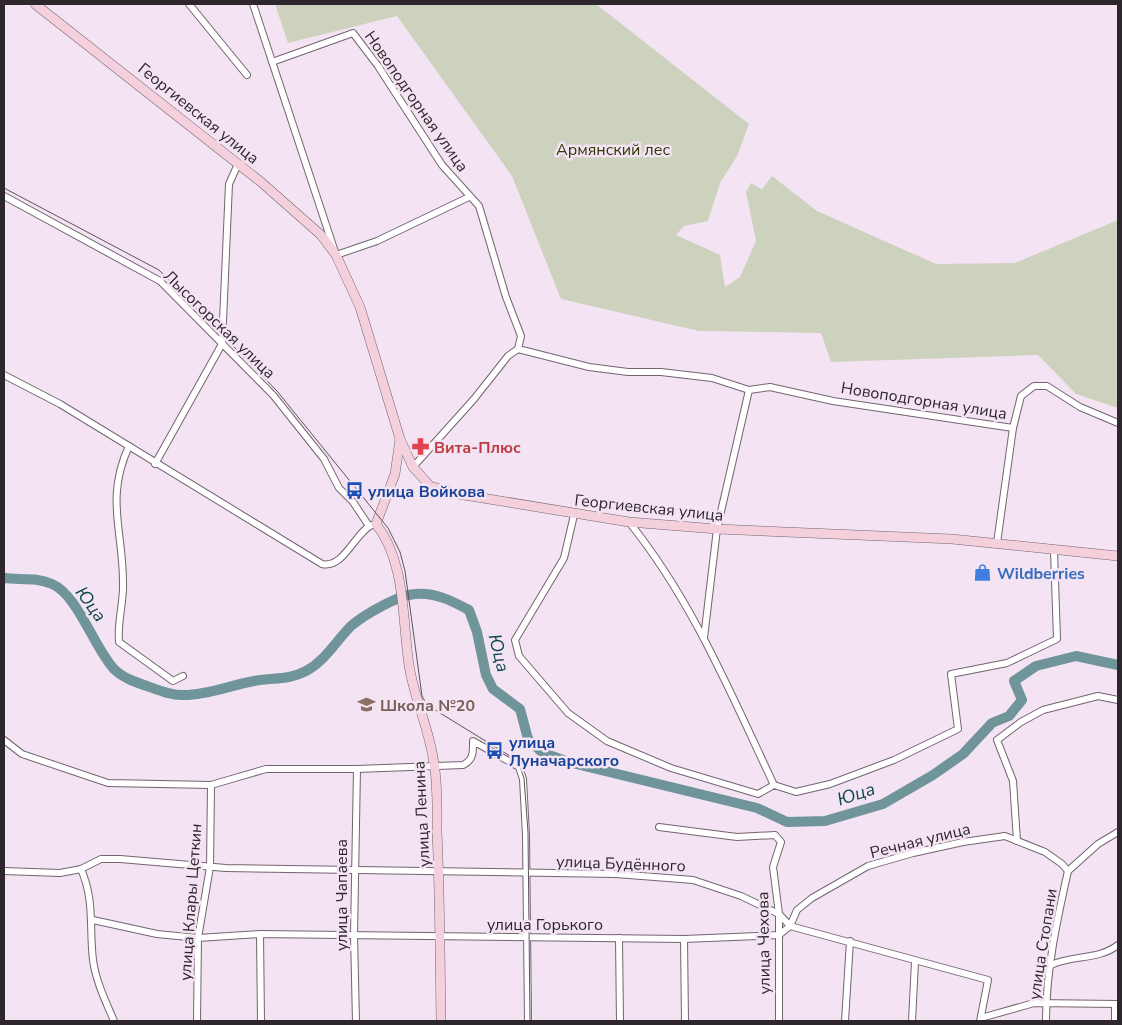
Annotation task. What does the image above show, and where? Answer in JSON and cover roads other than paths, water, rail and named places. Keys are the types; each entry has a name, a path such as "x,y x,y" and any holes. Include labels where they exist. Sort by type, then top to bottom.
{"main road":[{"name":"Георгиевская улица","path":"35,4 238,164 310,224 336,255 360,307 400,439 413,467 427,483 438,489 574,515 629,522 717,529 997,543 1054,551 1118,556"},
{"path":"372,525 395,474 400,439"},
{"path":"395,474 404,468 413,467"},
{"name":"улица Ленина","path":"372,525 384,534 398,580 413,691 430,742 435,765 441,1021"}],"street":[{"path":"188,4 247,75"},
{"name":"Георгиевская улица","path":"253,4 336,255"},
{"name":"Новоподгорная улица","path":"272,62 353,33 378,66 442,165 478,206 488,232 506,297 521,336 518,349 598,368 628,372 661,372 712,378 749,390 770,387 834,401 1013,428 1021,396 1034,386 1047,386 1080,407 1118,423"},
{"path":"155,464 222,344 229,184 238,164"},
{"name":"Лысогорская улица","path":"4,196 160,281 274,396 324,459 339,488 372,525"},
{"path":"336,255 377,241 469,197"},
{"path":"413,467 474,399 508,356 518,349"},
{"path":"4,375 60,404 155,464 322,564 327,565 337,560 372,525"},
{"path":"704,638 717,529 749,390"},
{"path":"997,543 1013,428"},
{"path":"129,446 119,467 115,496 124,581 118,630 119,642 173,681 183,676"},
{"path":"574,515 564,558 515,640 519,656 568,713 607,741 672,768 758,794 774,785"},
{"path":"629,522 665,570 704,638 774,785 796,792 830,784 894,760 958,730 951,674 1007,663 1057,639 1054,551"},
{"path":"1017,841 1013,781 997,740 1043,710 1098,696 1118,700"},
{"path":"4,740 22,754 108,783 211,785 266,769 357,769 463,765 469,762 472,756 473,740 519,767 522,779 526,874 528,1021"},
{"name":"улица Чапаева","path":"356,1021 354,871 357,769"},
{"name":"улица Клары Цеткин","path":"197,1021 198,938 210,867 211,785"},
{"name":"улица Чехова","path":"659,827 737,837 775,835 781,842 772,867 780,914 778,935 779,1021"},
{"path":"1068,870 1098,844 1118,832"},
{"name":"Речная улица","path":"790,926 797,910 812,898 868,866 912,853 963,842 1005,836 1045,852 1068,870"},
{"name":"улица Будённого","path":"4,871 60,873 81,869 101,859 111,859 210,867 439,873 616,874 693,880 742,896 780,914 790,926"},
{"path":"81,869 85,879 93,920 93,961 100,990 114,1021"},
{"name":"улица Стопани","path":"1046,1021 1046,1003 1056,923 1068,870"},
{"name":"улица Горького","path":"93,920 157,934 198,938 260,934 684,939 778,935"},
{"path":"778,935 790,926 850,941 915,962 988,980 981,1020 1020,1006 1046,1003 1117,1004 1115,1021"},
{"path":"260,934 261,1021"},
{"path":"619,938 620,1021"},
{"path":"684,939 685,1021"},
{"path":"845,1021 850,941"},
{"path":"1051,965 1060,961 1111,950 1118,944"},
{"path":"912,1021 915,962"}],"waterway":[{"name":"Юца","path":"4,578 40,580 52,584 70,599 114,669 138,683 180,695 193,695 254,681 286,678 299,674 319,662 351,626 382,606 415,594 429,594 443,598 469,610 477,632 486,675 493,689 520,709 528,739 543,753 572,763 757,808 787,822 825,821 883,804 933,775 963,754 992,723 1009,716 1022,700 1014,681 1036,666 1076,656 1118,665"}],"tram line":[{"path":"4,188 159,270 277,391 388,528 400,552 405,571 422,696 427,705 510,756 520,767 524,778 528,832 530,1021"}],"place":[{"name":"Вита-Плюс","path":"420,447"},
{"name":"улица Войкова","path":"354,491"},
{"name":"Wildberries","path":"983,573"},
{"name":"Школа №20","path":"366,705"},
{"name":"улица Луначарского","path":"495,751"}],"park label":[{"name":"Армянский лес","path":"613,149"}]}
